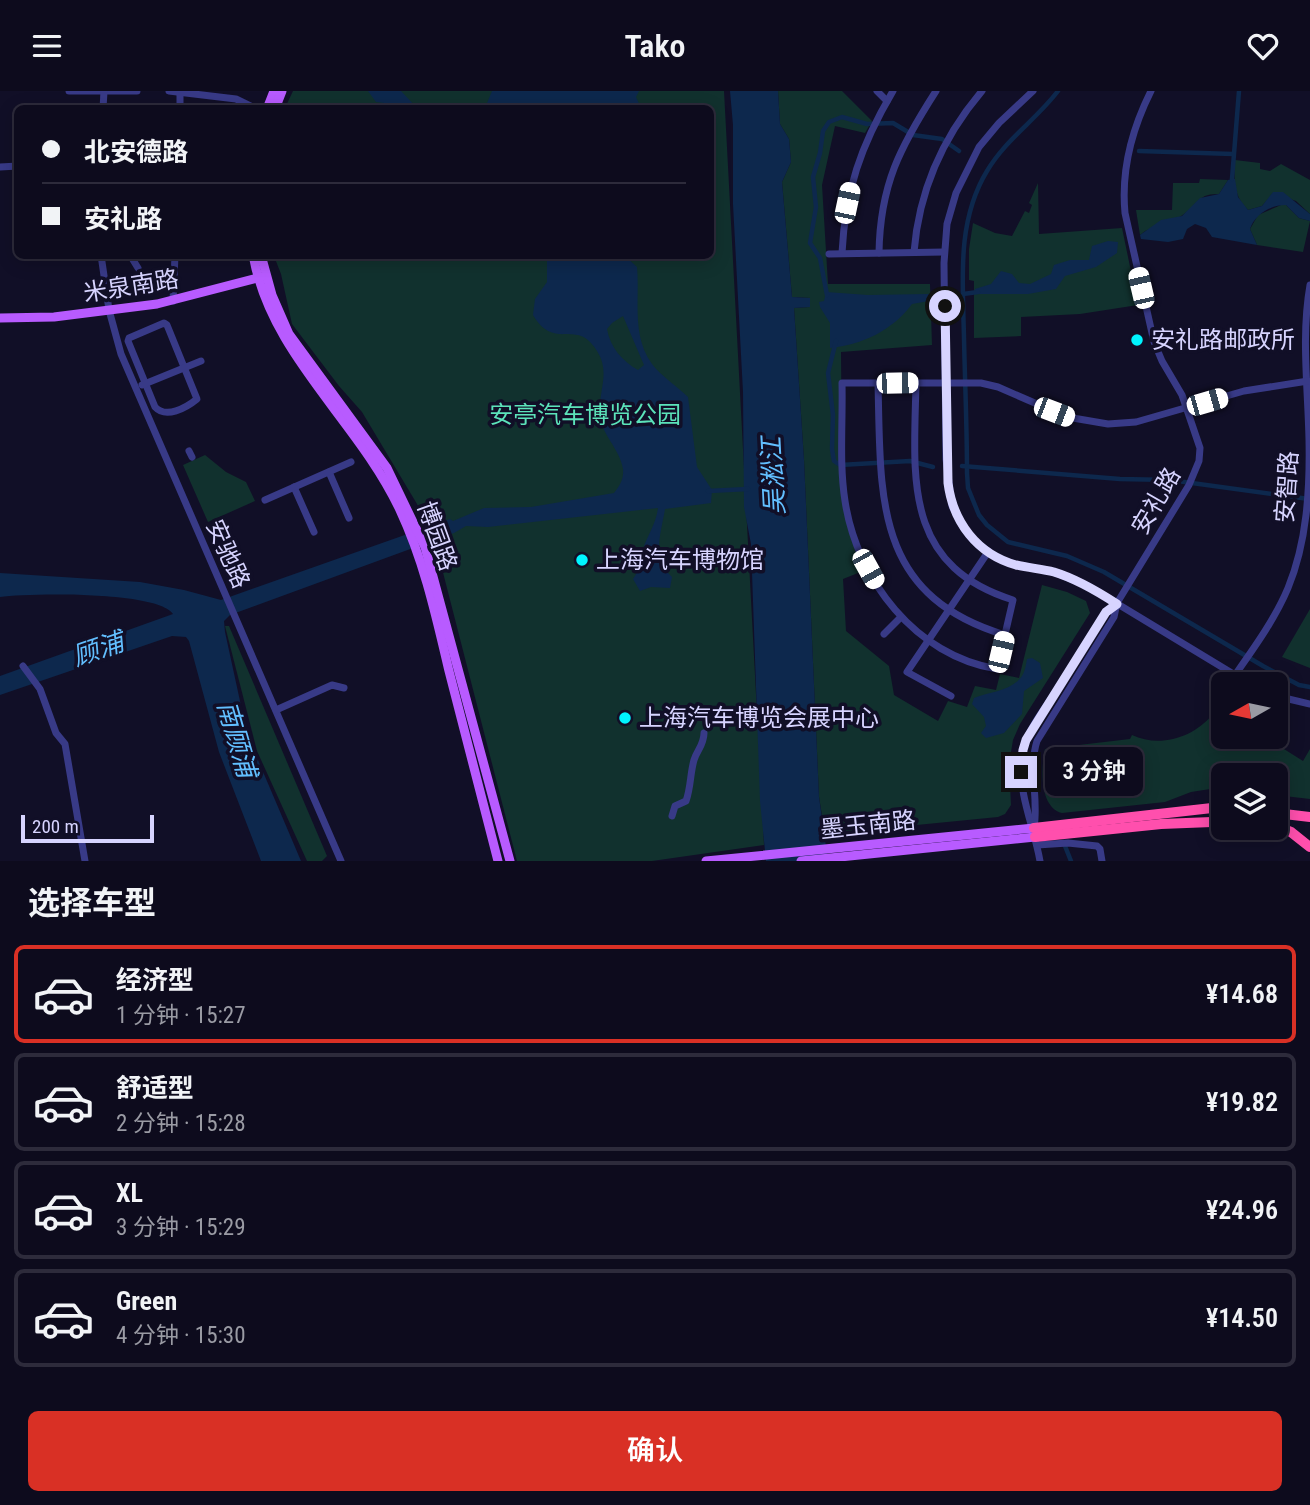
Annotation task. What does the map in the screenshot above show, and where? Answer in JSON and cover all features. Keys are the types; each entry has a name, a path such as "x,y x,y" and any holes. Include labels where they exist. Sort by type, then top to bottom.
{"highway":[{"path":"1035,837 1211,808"},
{"path":"1288,814 1310,817"},
{"path":"1288,820 1310,823"},
{"path":"1035,837 1161,824 1211,822"},
{"path":"1288,831 1310,847"}],"main road":[{"name":"博园路","path":"255,259 273,318 290,349 372,459 421,548 509,861"},
{"name":"博园路","path":"261,259 262,277"},
{"name":"米泉南路","path":"0,318 54,317 173,301 262,277"},
{"name":"博园路","path":"421,548 498,861"},
{"name":"墨玉南路","path":"706,861 1035,837"},
{"name":"墨玉南路","path":"801,861 894,847"}],"street":[{"path":"69,91 137,91"},
{"path":"169,91 236,99 249,105"},
{"path":"877,91 887,101"},
{"path":"842,253 850,187 860,155 893,91"},
{"path":"879,253 881,216 892,172 906,138 936,91"},
{"path":"914,253 923,194 948,137 982,91"},
{"path":"1033,91 999,123 971,161 952,207 944,252 946,459 949,496 962,527 988,552 1007,562 1068,577 1088,586 1231,672"},
{"name":"安礼路","path":"1035,837 1037,812 1033,760 1037,741 1114,617 1124,591 1191,482 1199,461 1200,448 1187,407 1154,342 1125,213 1123,197 1127,156 1138,118 1151,91"},
{"path":"829,254 944,252"},
{"name":"安驰路","path":"102,259 117,343 341,861"},
{"path":"132,259 138,268"},
{"path":"173,301 175,259"},
{"name":"安智路","path":"1238,672 1289,587 1299,551 1308,492 1306,316 1310,285"},
{"path":"164,323 197,399 167,414 160,413 145,384 128,341 129,338 164,323"},
{"path":"135,388 201,361"},
{"path":"916,383 917,501 927,528 942,554 969,580 987,591 1013,600 997,669 960,658 928,641 901,617 879,589 858,546 845,503 842,383 916,383 946,383 960,383 971,383 998,387 1067,417 1096,423 1136,422 1244,391 1308,381"},
{"path":"878,383 880,466 885,511 896,547 913,575 949,610 974,624 1005,635"},
{"path":"265,500 351,462"},
{"path":"329,472 349,518"},
{"path":"295,487 314,531"},
{"path":"951,696 907,673 988,552"},
{"name":"安礼路","path":"1035,837 1027,813 1021,772 1026,740 1106,612 1117,604"},
{"path":"884,634 901,617"},
{"path":"23,666 37,684 56,733 65,744 85,861"},
{"path":"276,710 332,685 344,688"},
{"path":"1288,699 1310,704"},
{"path":"672,816 675,806 686,800 691,787 694,759 704,743 704,733"},
{"path":"1040,861 1035,837 1097,846 1102,861"}],"green space":[{"name":"安亭汽车博览公园","path":"293,91 724,91 764,845 652,861 517,861 438,553 417,504 362,412 292,324 275,259 714,259 714,105 286,105"},
{"path":"778,91 842,91 872,121 865,133 835,126 822,185 828,284 930,284 932,345 841,352 842,468 848,529 863,571 843,579 846,631 889,666 894,695 938,721 948,701 967,707 975,686 996,690 1000,674 1019,678 1042,585 1086,601 1090,613 1020,724 1013,740 1009,764 1011,805 1005,814 998,817 825,834 819,797 804,460 794,308 809,307 810,298 792,297 782,182 791,162 789,139 780,124"},
{"path":"1235,160 1260,163 1260,169 1270,171 1281,164 1310,180 1310,214 1296,201 1273,193 1262,206 1248,210 1237,193"},
{"path":"1200,179 1228,180 1219,194 1202,198 1181,216 1140,235 1136,210 1172,210 1173,183 1199,183"},
{"path":"1038,183 1039,234 1122,228 1138,305 1080,314 1021,317 1021,336 974,338 974,281 969,280 969,249 973,223 995,233 1012,236 1025,211 1029,213 1032,205 1029,203"},
{"path":"1286,205 1299,218 1310,221 1303,252 1257,245 1250,229 1258,215"},
{"path":"205,455 226,472 246,482 255,501 208,522 183,465"},
{"path":"1310,609 1310,668 1282,657"},
{"path":"225,626 229,626 327,856 322,861 307,861 257,751"},
{"path":"1211,716 1211,749 1284,749 1303,761 1310,749 1310,799 1288,796 1288,763 1211,763 1211,789 1191,792 1165,802 1062,813 1049,803 1045,795 1045,749 1130,739 1132,735 1153,741 1175,739 1204,723"}],"water":[{"path":"368,91 401,91 414,105 391,105 376,102"},
{"path":"492,91 639,91 636,97 640,105 486,105"},
{"name":"吴淞江","path":"730,91 778,91 780,124 789,139 791,162 782,182 792,297 810,298 810,307 794,308 804,460 819,797 828,861 766,861 760,801 751,544 744,507 743,392"},
{"path":"1235,179 1238,197 1248,210 1262,206 1273,192 1283,192 1310,214 1310,221 1299,218 1286,205 1280,205 1264,211 1252,224 1250,229 1257,245 1212,237 1206,228 1195,224 1187,229 1183,239 1168,242 1141,239 1140,235 1161,220 1182,216 1200,198 1219,194 1228,180"},
{"path":"1108,241 1118,242 1117,253 1096,267 1065,276 1056,289 1028,294 976,294 975,289 991,284 1001,271 1012,274 1019,283 1030,284 1051,274 1054,265 1070,260 1089,260 1092,246"},
{"path":"547,259 628,259 637,267 639,329 645,353 652,364 688,397 697,467 712,490 711,503 665,509 659,545 661,562 672,577 670,588 651,587 640,591 633,579 658,508 488,527 466,526 454,533 230,615 224,621 225,632 245,724 301,861 261,861 219,752 186,637 172,636 0,695 0,676 173,614 144,601 119,597 0,597 0,573 140,582 221,600 484,508 531,507 614,493 621,482 623,469 601,422 602,361 598,352 584,337 556,334 541,325 533,315 535,299 547,282","holes":["623,316 644,365 638,370 618,353 607,329"]},
{"path":"826,292 868,295 929,294 929,301 912,304 896,321 876,335 854,344 830,348 830,323 819,302 824,301"},
{"path":"1032,658 1040,663 1043,678 1024,691 1022,714 1004,733 986,738 981,733 986,726 984,717 972,704 974,698 1018,681 1027,659"}],"waterway":[{"path":"1058,91 1003,149 987,171 970,211 966,232 963,274 967,473 968,488 979,515 1008,542 1067,556 1104,572 1263,666 1299,685 1310,687"},
{"path":"1232,179 1239,91"},
{"path":"827,295 820,258 810,243 816,207 813,177 823,131 829,122 842,117 867,124 893,123 913,135 942,139 959,151"},
{"path":"1139,151 1233,154"},
{"path":"963,294 978,292"},
{"path":"836,341 828,373 833,415 834,461 840,465 910,461 933,467"},
{"path":"962,466 1120,479 1170,480 1309,499"},
{"name":"吴淞江","path":"708,491 748,489"},
{"path":"1065,846 1071,861"}],"place":[{"name":"安礼路邮政所","path":"1137,340"},
{"name":"上海汽车博物馆","path":"582,560"},
{"name":"上海汽车博览会展中心","path":"625,718"}],"route":[{"path":"945,306 946,459 949,496 962,527 979,546 997,558 1068,577 1117,604 1106,612 1037,720 1026,740 1021,772"}],"water label":[{"name":"顾浦","path":"98,649"},
{"name":"南顾浦","path":"237,739"}]}
